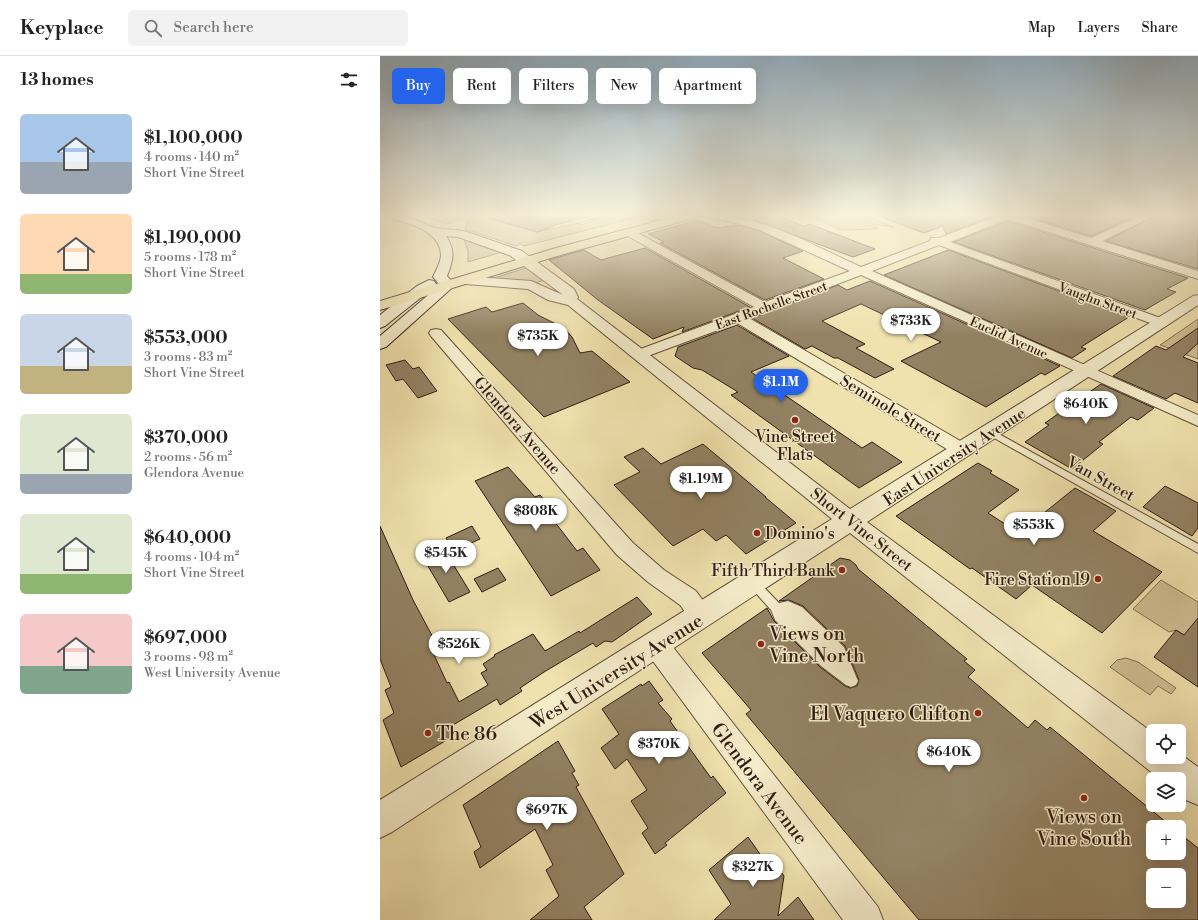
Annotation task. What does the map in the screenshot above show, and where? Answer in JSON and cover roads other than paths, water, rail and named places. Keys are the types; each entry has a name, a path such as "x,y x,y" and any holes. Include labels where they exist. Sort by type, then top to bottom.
{"main road":[{"path":"380,295 444,281 531,254"},
{"path":"380,306 410,297 444,281 465,280 523,257 535,254"}],"street":[{"path":"380,344 444,281 447,254"},
{"name":"Short Vine Street","path":"516,254 523,257 568,292 573,302"},
{"path":"669,254 764,307"},
{"name":"Euclid Avenue","path":"822,254 1198,421"},
{"name":"East Rochelle Street","path":"640,354 908,254"},
{"name":"Vaughn Street","path":"974,254 1161,323"},
{"path":"1131,254 1198,275"},
{"name":"Short Vine Street","path":"465,280 531,285 553,297 573,302 852,521 1146,748"},
{"path":"380,323 410,297"},
{"name":"East University Avenue","path":"852,521 1198,299"},
{"name":"Seminole Street","path":"737,317 962,450"},
{"name":"Glendora Avenue","path":"436,333 625,549 656,576 688,598 702,616"},
{"name":"West University Avenue","path":"380,820 852,521"},
{"name":"Glendora Avenue","path":"656,645 865,920"},
{"path":"1167,764 1198,788"}],"lane":[{"name":"Van Street","path":"990,432 1198,549"},
{"path":"753,583 777,608 779,616 826,662 851,681"}],"place":[{"name":"Vine Street Flats","path":"795,420"},
{"name":"Domino's","path":"757,533"},
{"name":"Fifth Third Bank","path":"842,570"},
{"name":"Fire Station 19","path":"1098,579"},
{"name":"Views on Vine North","path":"761,644"},
{"name":"El Vaquero Clifton","path":"978,713"},
{"name":"The 86","path":"428,733"},
{"name":"Views on Vine South","path":"1084,798"}]}
